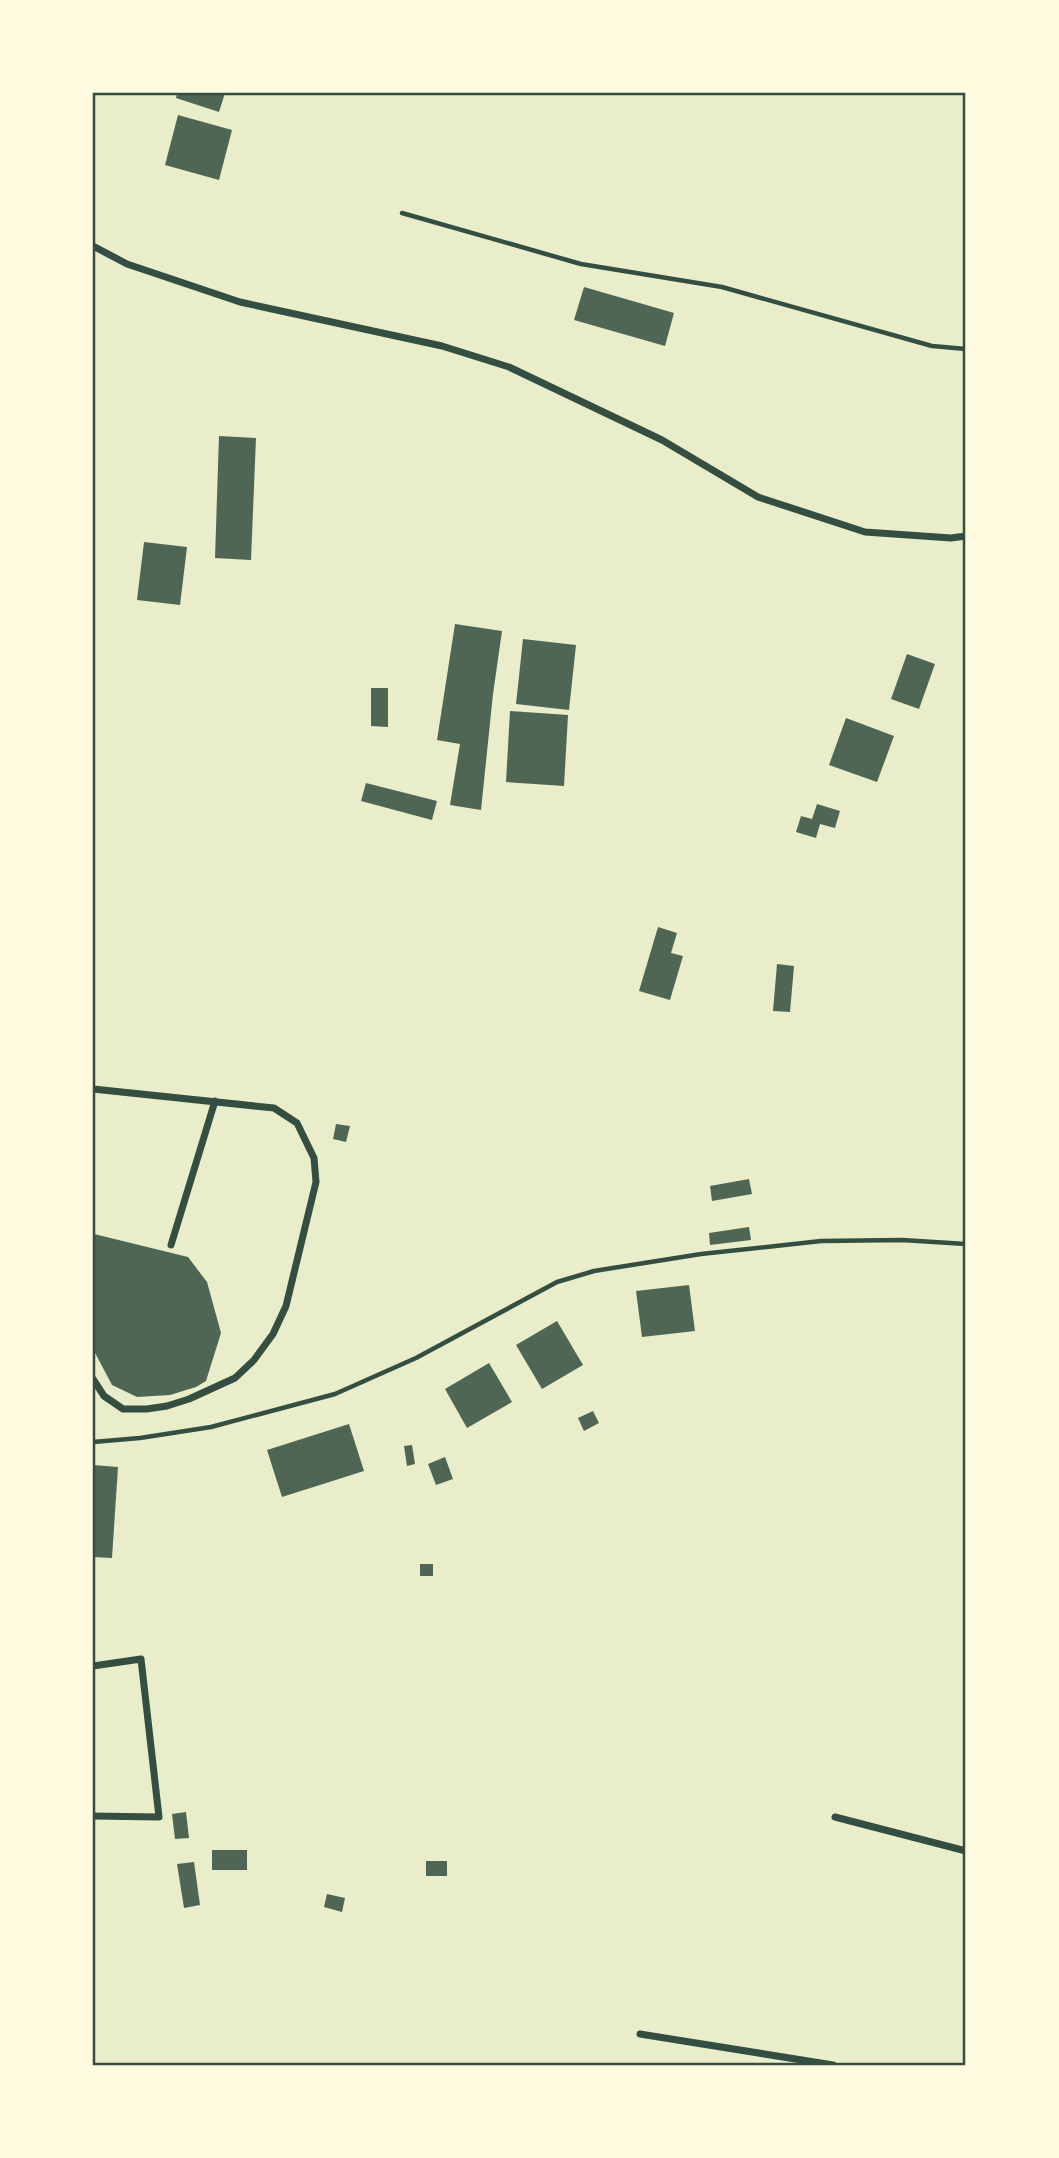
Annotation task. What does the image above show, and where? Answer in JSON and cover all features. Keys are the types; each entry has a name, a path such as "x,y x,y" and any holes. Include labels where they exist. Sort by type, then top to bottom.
{"street":[{"path":"93,246 128,264 240,302 442,346 509,367 662,440 758,497 865,532 951,538 966,536"},
{"path":"93,1089 274,1108 297,1123 314,1158 316,1182 286,1306 273,1335 254,1360 234,1378 189,1399 147,1409 123,1409 104,1396 93,1379"},
{"path":"171,1245 215,1101"},
{"path":"93,1666 141,1659 159,1816 93,1816"},
{"path":"835,1817 966,1851"},
{"path":"640,2034 833,2065"}],"lane":[{"path":"402,213 581,264 722,287 932,345 966,349"},
{"path":"93,1442 211,1427 335,1394 415,1358 557,1282 594,1270 701,1254 821,1241 902,1240 966,1244"}],"building":[{"path":"177,93 225,93 219,112 176,98"},
{"path":"178,115 232,130 219,180 165,165"},
{"path":"584,287 674,313 665,346 574,320"},
{"path":"219,436 256,438 251,560 215,558"},
{"path":"144,542 187,547 180,605 137,600"},
{"path":"455,624 502,631 481,810 450,805 460,744 437,740"},
{"path":"523,639 576,645 569,710 516,704"},
{"path":"907,654 935,664 919,709 891,699"},
{"path":"371,688 388,688 388,727 371,726"},
{"path":"510,711 568,715 564,786 506,782"},
{"path":"846,718 894,736 877,782 829,765"},
{"path":"366,783 437,801 432,820 361,801"},
{"path":"817,804 840,811 835,828 820,824 816,838 796,832 801,816 812,819"},
{"path":"658,927 677,933 671,953 683,956 670,1000 639,991"},
{"path":"777,964 794,966 790,1012 773,1011"},
{"path":"336,1124 350,1126 346,1142 333,1139"},
{"path":"749,1179 752,1194 712,1201 710,1186"},
{"path":"749,1227 751,1240 710,1245 709,1233"},
{"path":"94,1234 188,1257 207,1282 221,1333 206,1381 170,1395 137,1397 112,1385 93,1349"},
{"path":"689,1285 695,1331 642,1337 636,1291"},
{"path":"557,1321 583,1365 542,1389 516,1345"},
{"path":"489,1363 512,1402 467,1428 445,1389"},
{"path":"593,1411 599,1423 584,1431 578,1418"},
{"path":"349,1424 364,1471 282,1497 267,1450"},
{"path":"412,1445 415,1464 407,1466 404,1446"},
{"path":"445,1457 453,1479 436,1485 428,1464"},
{"path":"93,1465 118,1467 112,1558 93,1557"},
{"path":"420,1564 433,1564 433,1576 420,1576"},
{"path":"186,1812 189,1838 175,1839 172,1814"},
{"path":"212,1850 247,1850 247,1870 212,1870"},
{"path":"426,1861 447,1861 447,1876 426,1876"},
{"path":"194,1862 200,1905 184,1908 177,1864"},
{"path":"327,1894 345,1898 342,1912 324,1907"}]}
